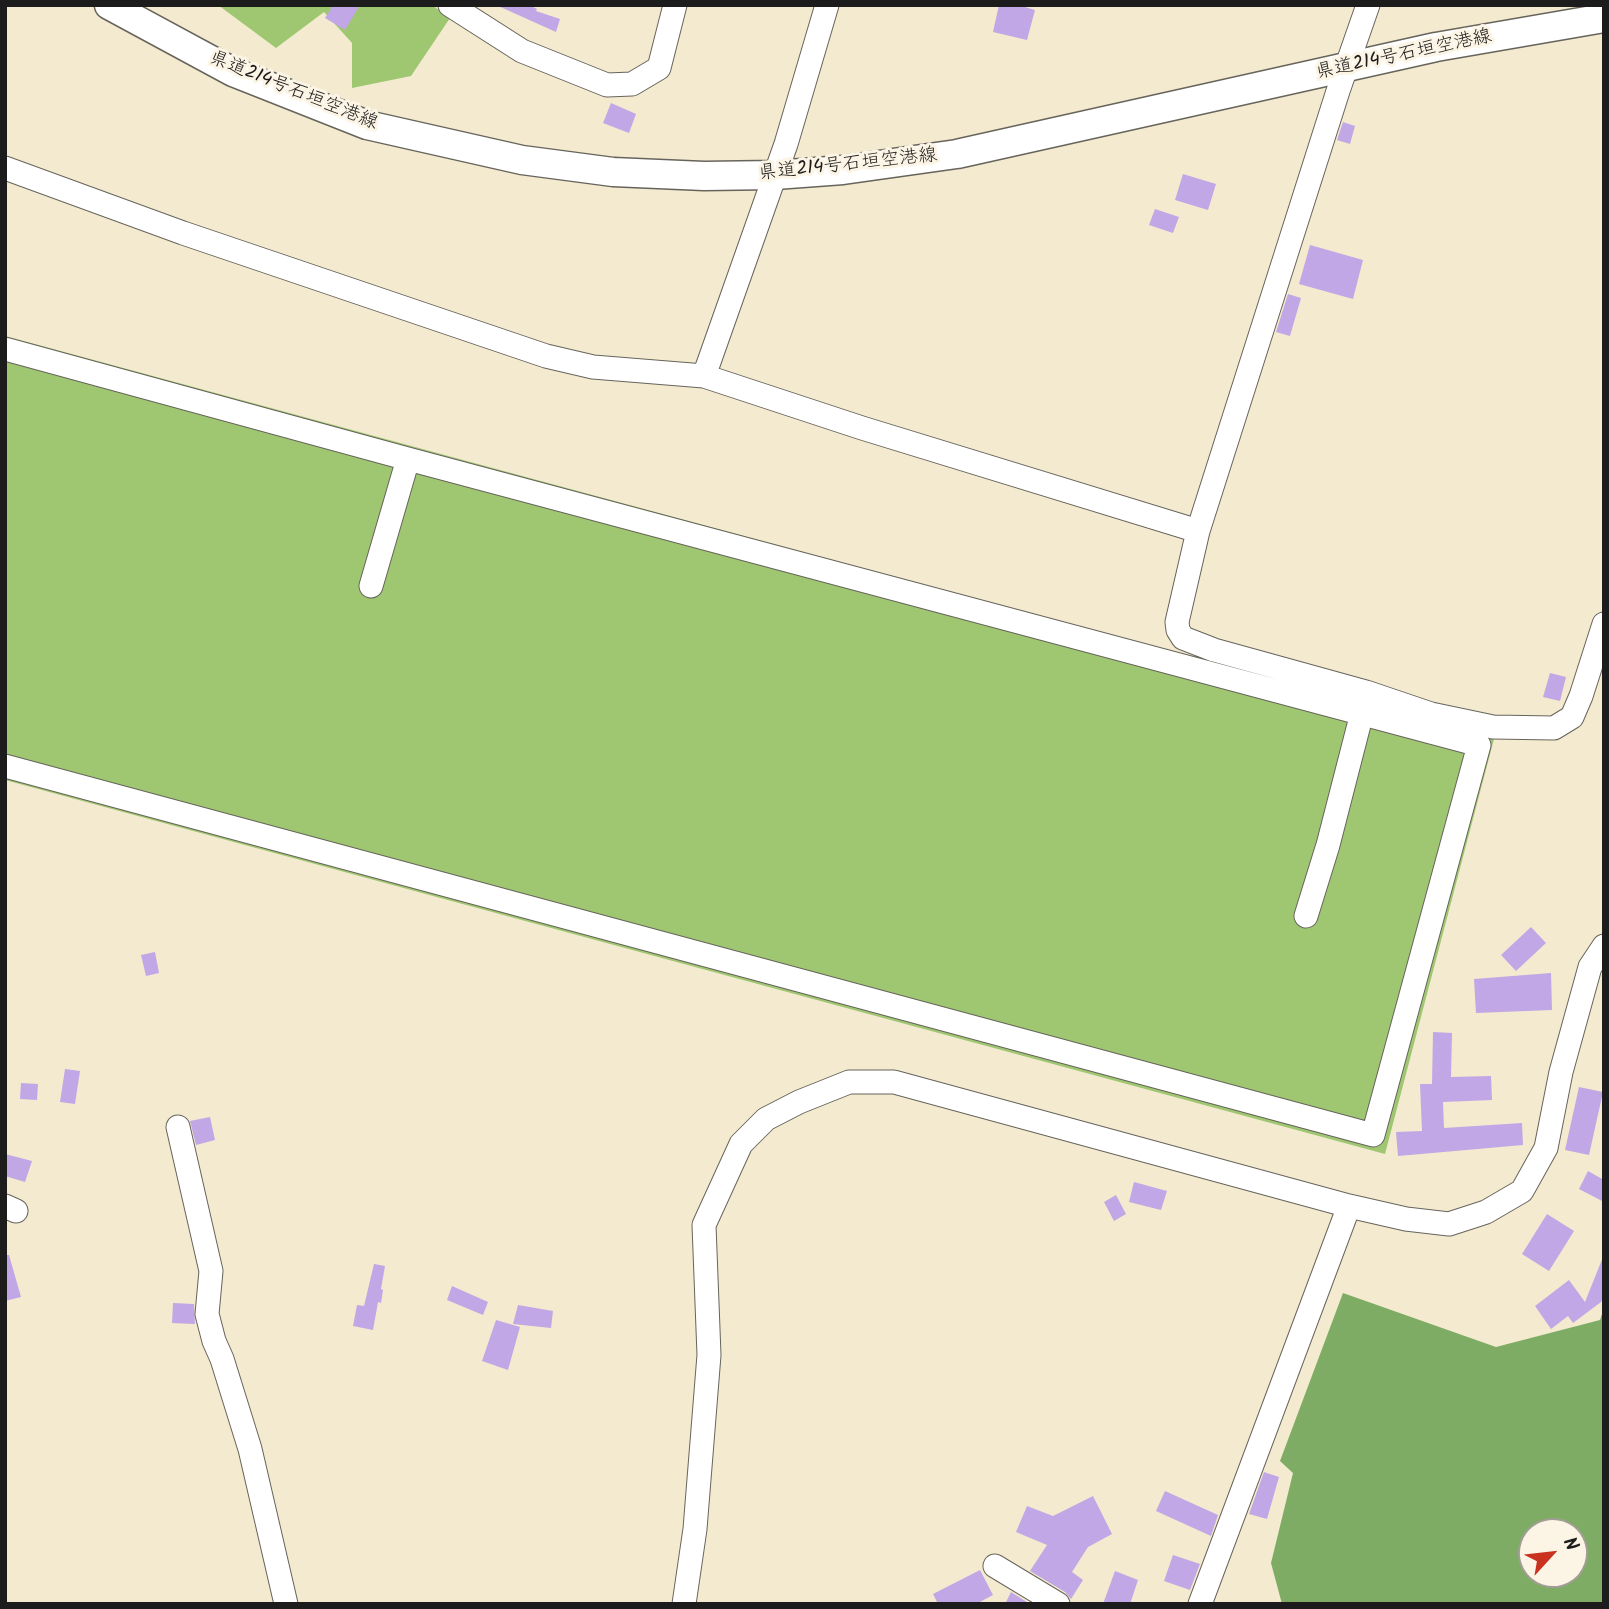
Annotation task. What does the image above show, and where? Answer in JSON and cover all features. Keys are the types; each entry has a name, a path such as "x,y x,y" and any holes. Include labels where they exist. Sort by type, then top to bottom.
{"main road":[{"name":"県道214号石垣空港線","path":"110,5 233,72 367,125 522,160 613,172 704,176 843,170 957,154 1436,47 1604,18"}],"street":[{"path":"450,5 522,51 607,85 632,83 659,68 675,5"},
{"path":"704,376 775,175 827,5"},
{"path":"1368,5 1198,531 1177,622 1178,630 1183,638 1214,650 1366,692 1431,714 1493,727 1554,728 1572,717 1604,624"},
{"path":"5,168 183,233 546,356 593,367 704,376 862,428 1198,531"},
{"path":"5,349 1479,745 1373,1136 5,766"},
{"path":"371,586 408,459"},
{"path":"1306,916 1328,845 1362,713"},
{"path":"684,1604 695,1529 709,1355 704,1225 741,1144 766,1119 849,1082 894,1082 1349,1206 1406,1219 1449,1224 1486,1212 1522,1191 1546,1148 1561,1072 1590,967 1604,946"},
{"path":"178,1127 211,1271 207,1314 250,1449 286,1604"},
{"path":"1200,1604 1349,1206"},
{"path":"995,1566 1058,1604"}],"green space":[{"path":"218,5 432,5 450,18 411,76 352,88 352,43 324,12 276,48"},
{"path":"5,336 1494,739 1385,1154 5,780"},
{"path":"1343,1293 1496,1347 1600,1320 1604,1308 1604,1604 1282,1604 1271,1563 1293,1473 1280,1461"}],"building":[{"path":"333,5 360,5 345,30 325,18"},
{"path":"496,5 529,5 537,9 536,11 560,19 556,32"},
{"path":"999,5 1018,5 1035,10 1027,40 993,32"},
{"path":"611,103 636,114 629,133 603,123"},
{"path":"1343,122 1355,126 1350,144 1337,140"},
{"path":"1183,174 1216,184 1208,210 1175,200"},
{"path":"1155,209 1179,217 1173,233 1149,225"},
{"path":"1310,245 1363,260 1353,299 1299,284"},
{"path":"1288,294 1301,298 1290,336 1276,332"},
{"path":"1550,673 1566,677 1560,701 1543,697"},
{"path":"1531,927 1546,943 1516,971 1501,955"},
{"path":"155,952 159,973 146,976 141,955"},
{"path":"1551,973 1552,1010 1476,1013 1474,979"},
{"path":"1433,1032 1452,1033 1451,1077 1491,1076 1492,1100 1443,1102 1444,1128 1522,1123 1523,1145 1398,1156 1396,1132 1422,1131 1420,1084 1432,1084"},
{"path":"65,1069 80,1071 75,1104 60,1102"},
{"path":"21,1083 38,1084 37,1100 20,1099"},
{"path":"1579,1087 1603,1092 1589,1155 1565,1150"},
{"path":"210,1117 215,1140 196,1145 190,1121"},
{"path":"5,1154 32,1161 25,1182 5,1176"},
{"path":"1588,1171 1604,1180 1604,1202 1579,1189"},
{"path":"1134,1182 1167,1191 1161,1210 1129,1202"},
{"path":"1116,1195 1126,1214 1114,1221 1104,1202"},
{"path":"1547,1214 1574,1231 1549,1271 1522,1254"},
{"path":"5,1255 9,1255 21,1297 5,1301"},
{"path":"1603,1257 1604,1296 1601,1302 1573,1323 1568,1316 1551,1329 1535,1306 1569,1280 1585,1302"},
{"path":"374,1264 385,1266 381,1303 378,1302 373,1330 353,1326 357,1305 364,1306"},
{"path":"452,1286 488,1302 483,1315 447,1300"},
{"path":"173,1303 194,1304 195,1324 172,1323"},
{"path":"518,1305 553,1311 551,1328 513,1324"},
{"path":"496,1320 520,1327 508,1370 482,1361"},
{"path":"1264,1472 1279,1477 1267,1519 1249,1514"},
{"path":"1165,1491 1218,1515 1211,1536 1156,1511"},
{"path":"1093,1496 1112,1534 1088,1547 1072,1572 1083,1580 1071,1599 1065,1592 1030,1571 1047,1545 1016,1532 1027,1506 1053,1516"},
{"path":"1173,1555 1200,1564 1190,1590 1164,1581"},
{"path":"980,1570 993,1595 976,1604 938,1604 933,1594"},
{"path":"1115,1571 1138,1580 1130,1604 1103,1604"},
{"path":"1011,1592 1030,1604 1005,1604"}]}
